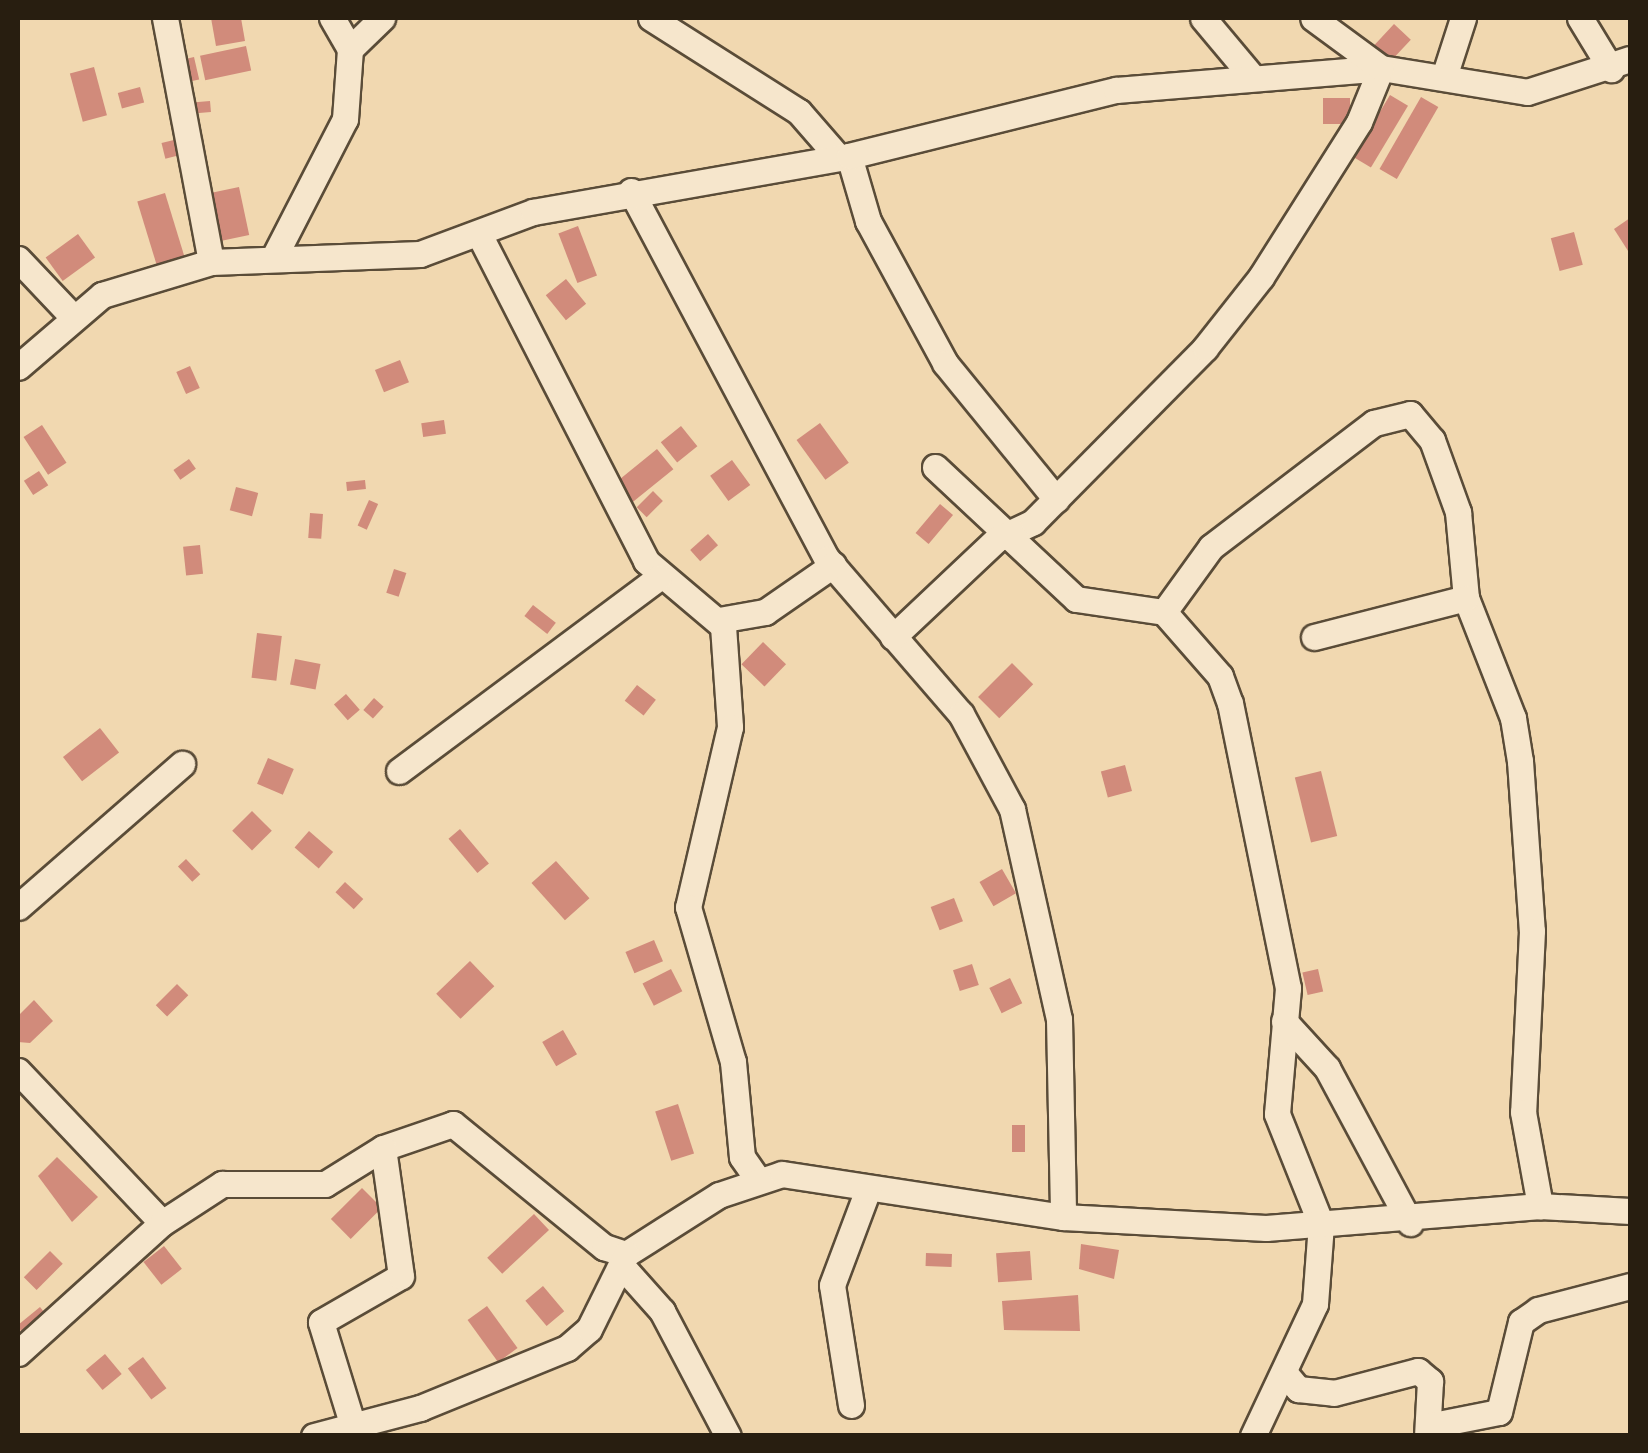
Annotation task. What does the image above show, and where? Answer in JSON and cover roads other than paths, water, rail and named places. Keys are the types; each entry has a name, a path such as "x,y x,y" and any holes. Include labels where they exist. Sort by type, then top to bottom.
{"street":[{"path":"166,18 211,262"},
{"path":"273,260 338,138 350,49 332,18"},
{"path":"350,49 382,18"},
{"path":"650,18 799,112 844,157 868,221 945,363 1056,499"},
{"path":"1203,18 1249,74"},
{"path":"1313,18 1380,68"},
{"path":"1444,77 1462,18"},
{"path":"18,367 102,295 211,262 420,254 631,191 844,157 1116,90 1249,74 1380,68 1527,92 1621,64 1580,18"},
{"path":"893,637 930,596 1056,499 1206,348 1261,277 1358,122 1380,68"},
{"path":"631,191 833,565 961,714 1012,810 1059,1019 1064,1217"},
{"path":"479,234 659,577 719,620 765,612 833,565"},
{"path":"18,259 72,317"},
{"path":"1164,612 1211,547 1395,411 1410,414 1432,440 1458,512 1466,598 1513,718 1520,762 1532,931 1522,1112 1540,1206"},
{"path":"935,467 1076,600 1164,612 1220,676 1230,703 1284,962 1284,1021 1276,1114 1321,1224 1315,1304 1288,1377 1253,1436"},
{"path":"399,771 659,577"},
{"path":"1314,637 1466,598"},
{"path":"719,620 730,728 688,907 733,1062 742,1158 756,1177"},
{"path":"18,908 182,764"},
{"path":"1284,1021 1327,1068 1410,1223"},
{"path":"18,1071 162,1223"},
{"path":"18,1354 162,1223 222,1184 324,1184 383,1148 462,1127 604,1247 624,1259 662,1311 728,1436"},
{"path":"356,1432 321,1322 401,1276 383,1148"},
{"path":"314,1436 356,1432 567,1348 589,1329 624,1259 756,1177 1064,1217 1410,1223 1540,1206 1626,1216"},
{"path":"851,1405 832,1285 868,1189"},
{"path":"1288,1377 1298,1389 1334,1393 1418,1371 1430,1381 1428,1431 1499,1412 1521,1322 1538,1310 1630,1286"}]}
